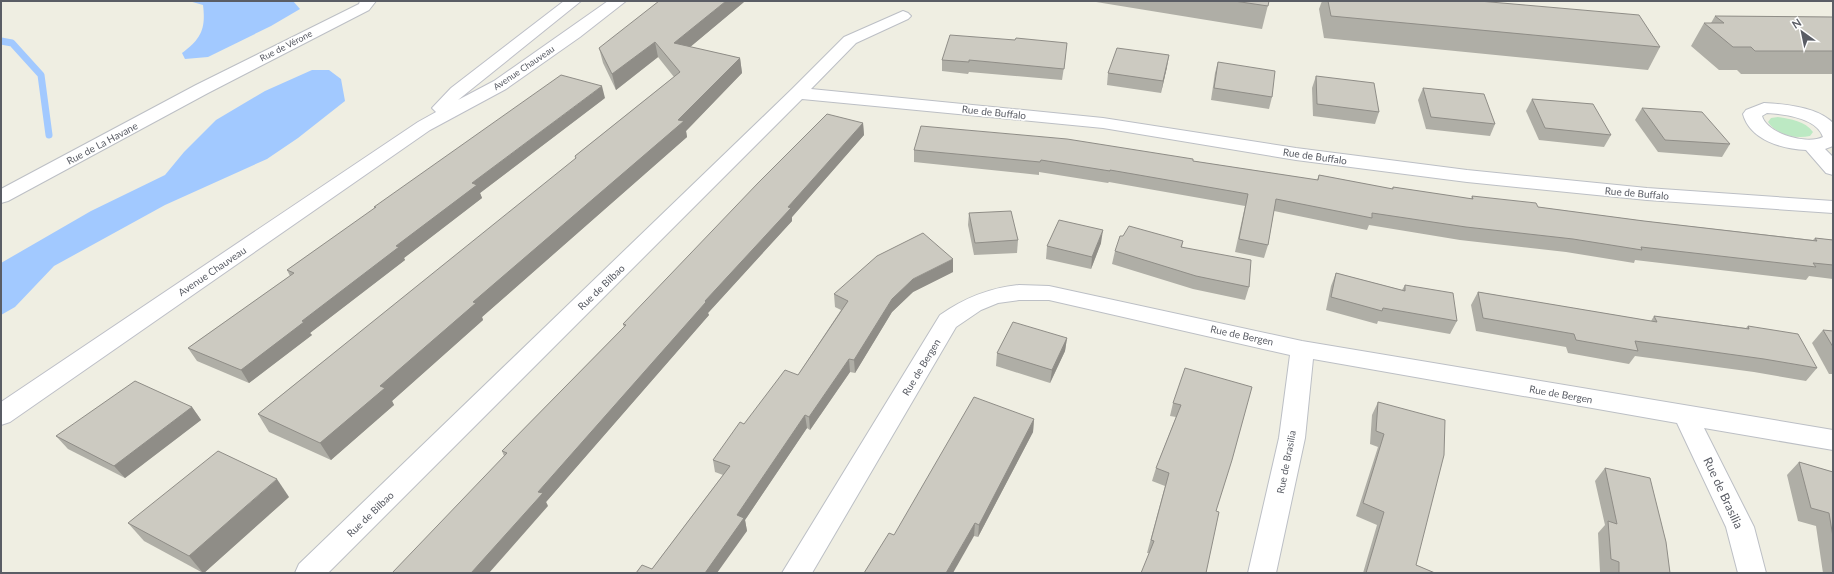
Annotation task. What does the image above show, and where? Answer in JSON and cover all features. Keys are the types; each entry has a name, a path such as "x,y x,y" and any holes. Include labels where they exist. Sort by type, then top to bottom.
{"street":[{"name":"Rue de Vérone","path":"202,89 364,7 368,1"},
{"name":"Avenue Chauveau","path":"424,126 457,92 573,1"},
{"name":"Avenue Chauveau","path":"1,415 424,126 500,85 618,1"},
{"name":"Rue de Bilbao","path":"309,573 798,93 850,40 903,16"},
{"name":"Rue de La Havane","path":"1,197 202,89"},
{"name":"Rue de Buffalo","path":"798,93 1103,123 1296,154 1467,176 1647,194 1833,207"},
{"path":"1812,145 1833,169"},
{"name":"Rue de Bergen","path":"796,573 948,321 969,306 992,295 1019,292 1049,293 1302,349 1833,440"},
{"name":"Rue de Brasilia","path":"1262,573 1292,438 1302,349"},
{"name":"Rue de Brasilia","path":"1686,416 1740,527 1752,573"}],"green space":[{"path":"1778,117 1802,123 1813,132 1810,136 1804,137 1781,133 1768,122 1771,118"}],"water":[{"path":"189,1 293,1 300,9 271,26 208,57 185,59 182,53 198,38 204,21 203,5"},
{"path":"312,70 329,70 341,79 345,101 298,138 267,159 165,205 54,266 15,307 1,315 1,263 91,211 165,175 184,152 216,120 265,91"}],"building":[{"path":"659,1 726,1 674,43 740,58 678,120 684,121 473,302 476,303 380,386 385,388 320,443 258,414 576,158 575,156 680,72 655,42 612,74 599,48"},
{"path":"1234,1 1269,1 1268,6"},
{"path":"1328,1 1479,1 1639,15 1660,47 1331,16"},
{"path":"1715,16 1833,17 1833,51 1755,51 1751,47 1733,47 1704,23 1724,23"},
{"path":"950,35 1015,40 1016,38 1067,43 1064,69 969,60 969,62 942,60"},
{"path":"1117,48 1169,55 1163,81 1108,73"},
{"path":"1218,62 1275,71 1272,97 1214,88"},
{"path":"561,75 602,86 472,183 477,185 396,246 399,247 241,370 188,348 294,273 287,270"},
{"path":"1316,76 1374,83 1379,112 1317,104"},
{"path":"1423,88 1484,94 1495,124 1431,117"},
{"path":"1532,99 1593,104 1611,135 1545,128"},
{"path":"1642,108 1702,112 1730,144 1665,140"},
{"path":"827,114 863,123 788,207 791,208 705,301 706,302 538,492 543,493 471,573 392,573 507,453 502,451 626,325 623,324 758,183"},
{"path":"921,126 1067,139 1193,159 1193,161 1318,180 1319,175 1393,189 1393,187 1473,199 1472,196 1536,203 1538,207 1644,221 1817,241 1815,238 1833,240 1833,265 1813,263 1816,267 1641,247 1642,250 1573,239 1466,227 1372,213 1372,218 1276,199 1268,245 1239,239 1248,194 1110,170 1041,160 1040,162 914,150"},
{"path":"1011,211 1018,240 975,243 969,213"},
{"path":"1059,220 1103,230 1092,257 1047,246"},
{"path":"1129,226 1183,241 1181,247 1251,260 1249,287 1196,276 1115,251 1120,236 1123,236"},
{"path":"923,233 953,259 913,279 892,299 854,360 849,359 809,417 805,415 737,515 744,518 705,573 636,573 642,565 652,569 730,466 713,460 740,422 744,424 785,370 798,375 848,301 834,294 877,256"},
{"path":"1336,273 1405,291 1405,285 1453,293 1457,321 1383,308 1382,311 1331,297"},
{"path":"1478,292 1657,322 1654,316 1749,329 1748,326 1798,334 1817,368 1635,341 1638,351 1576,340 1574,334 1483,318"},
{"path":"1013,322 1067,338 1052,370 997,353"},
{"path":"1823,330 1833,331 1833,347"},
{"path":"1185,368 1252,387 1216,511 1219,512 1206,573 1141,573 1154,541 1151,540 1169,473 1156,468 1181,405 1173,403"},
{"path":"135,381 192,407 114,466 56,436"},
{"path":"974,397 1034,419 979,525 975,523 946,573 864,573 889,533 894,535"},
{"path":"1378,402 1445,420 1444,455 1416,565 1435,573 1366,573 1384,512 1363,503 1384,434 1376,431"},
{"path":"218,451 277,479 189,556 128,523"},
{"path":"1799,462 1833,472 1833,537 1829,513 1811,508"},
{"path":"1605,468 1650,478 1666,542 1670,573 1619,573 1619,562 1611,559 1608,521 1617,524"}],"waterway":[{"path":"1,41 12,43 41,75 49,135"}]}
